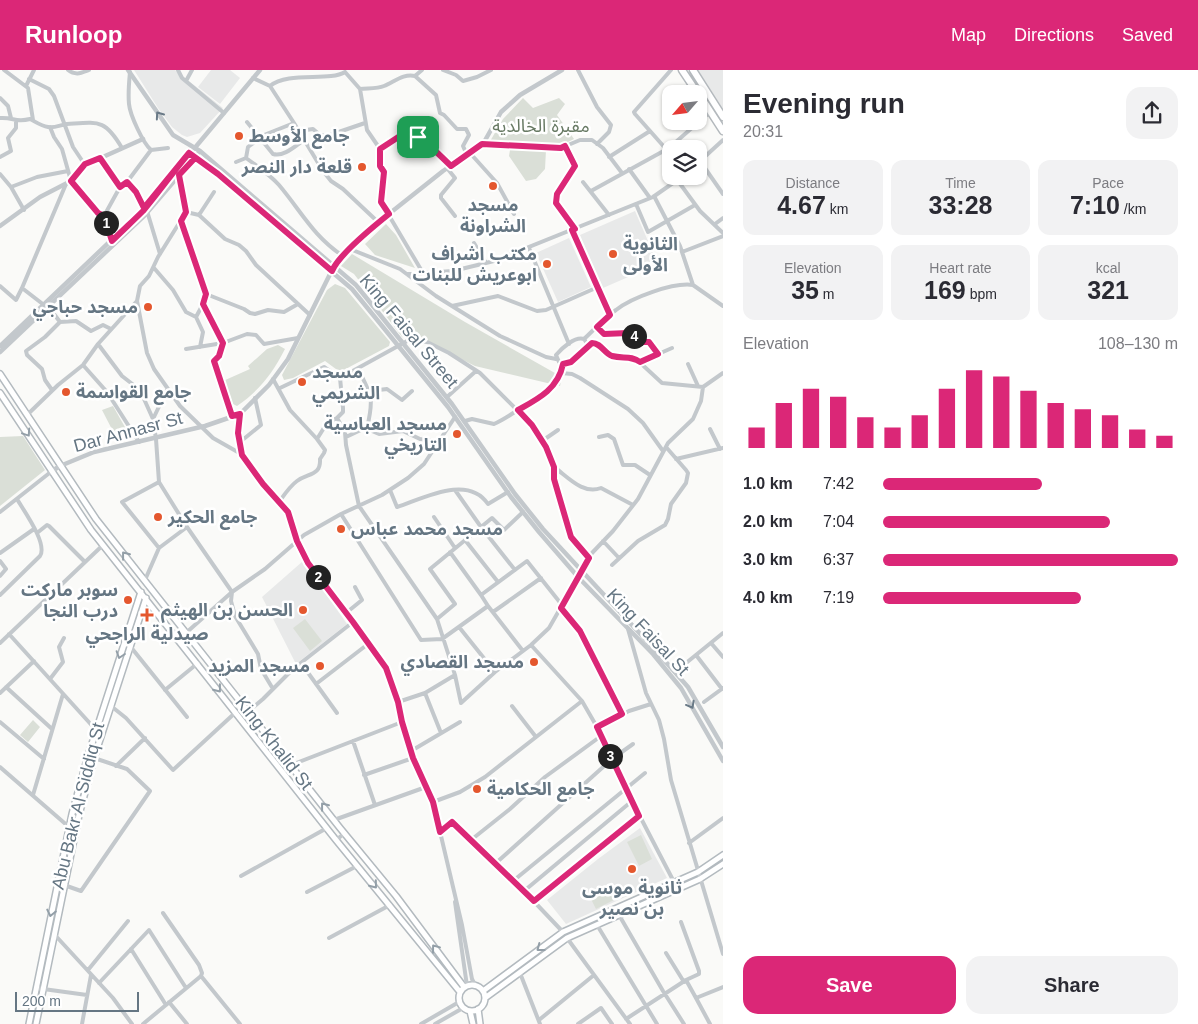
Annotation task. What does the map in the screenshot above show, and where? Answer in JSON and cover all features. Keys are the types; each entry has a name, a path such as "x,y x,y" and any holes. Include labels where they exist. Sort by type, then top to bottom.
{"highway":[{"path":"682,70 693,85"},
{"path":"693,70 722,112"},
{"path":"708,109 723,131"}],"main road":[{"name":"King Khalid St","path":"0,374 96,519 396,896 463,988"},
{"name":"King Khalid St","path":"0,393 103,545 357,866 463,988"},
{"name":"Abu Bakr Al Siddiq St","path":"29,1024 69,827 96,730 141,592"},
{"name":"Abu Bakr Al Siddiq St","path":"36,1024 79,815 94,758 146,598"},
{"path":"483,991 563,932 698,872 723,855"},
{"path":"485,998 483,991 476,985 463,988 459,1002 463,1008 470,1011 478,1010 485,998 567,938 700,879 723,864"},
{"path":"478,1010 480,1024"},
{"path":"470,1011 473,1024"}],"street":[{"path":"4,70 26,86 30,97 33,120"},
{"path":"26,86 34,70"},
{"path":"68,70 73,74 89,70"},
{"path":"178,70 182,78 224,113"},
{"path":"186,81 192,70"},
{"path":"0,352 46,305 146,210 189,153 260,70"},
{"path":"415,76 422,70"},
{"path":"443,70 456,75 463,81 491,70"},
{"path":"242,455 238,433 240,414 273,379 288,359 333,268 378,222 482,144 500,112 520,95 562,70"},
{"path":"578,70 597,106 611,125 612,129 597,144"},
{"path":"662,144 634,112 671,70"},
{"path":"129,71 129,104 131,113 148,147 152,150"},
{"name":"King Faisal Street","path":"129,71 173,135 200,151 333,268 356,285 400,345 447,397 520,501 542,529 581,572"},
{"path":"270,86 276,81 311,76 337,75 346,71 360,89 367,130 380,149 380,166 384,172 381,202 423,273"},
{"path":"360,89 382,86 411,75 415,76 436,95 440,113 457,130 466,129 469,135 463,146 468,154 497,184 514,214"},
{"path":"253,78 270,86 331,181 343,189 378,222"},
{"path":"29,79 49,89 54,96 73,147 85,164"},
{"path":"0,98 11,110 16,128 8,138 11,151 0,157"},
{"path":"677,140 710,112"},
{"path":"0,118 13,120 30,119 50,127 65,124 98,123 105,125 114,134 122,148"},
{"path":"247,122 273,154 283,154 304,140"},
{"path":"299,131 313,130 320,135 326,136 365,122"},
{"path":"246,158 248,147 264,135 294,124"},
{"path":"0,286 16,300 68,182 68,172 62,149 50,127"},
{"path":"609,157 650,131"},
{"path":"380,149 406,133 423,139 449,167 454,179 441,196 455,216"},
{"path":"0,226 40,197 68,182 85,164 143,138"},
{"path":"482,144 561,148 580,140 592,140 622,173"},
{"path":"707,155 723,140"},
{"path":"565,146 575,166 557,194 556,203 574,230 610,315"},
{"path":"104,216 120,187 127,182 152,150 168,148"},
{"path":"0,346 146,210 200,151"},
{"path":"591,191 662,151"},
{"path":"189,153 218,174 333,268"},
{"path":"100,158 120,187"},
{"path":"236,162 246,158"},
{"path":"246,158 278,185 315,233 328,246 343,256"},
{"path":"630,169 669,222 693,285"},
{"path":"11,187 36,177 68,172"},
{"path":"707,173 723,194"},
{"path":"0,174 11,187 24,210"},
{"path":"179,175 186,212 170,236 154,268 140,286 137,301 147,353 167,390 180,406 213,438 242,455 263,484 288,512 297,541 308,563 386,668 398,702 413,758 433,802 453,885 472,979 476,985"},
{"path":"68,182 98,213 104,216 112,241"},
{"path":"127,182 136,192 146,210 160,254"},
{"path":"583,182 609,215"},
{"path":"407,274 453,271 486,263 529,248 636,204 672,185"},
{"path":"681,185 695,205 715,224 723,235 682,252"},
{"path":"199,215 214,192"},
{"path":"636,204 648,232 669,222 695,205"},
{"path":"186,212 199,215 225,239 239,245 256,265 310,315"},
{"path":"715,224 723,218"},
{"path":"181,221 206,294 196,316"},
{"path":"474,242 486,263"},
{"path":"529,248 569,344"},
{"path":"350,249 400,269 452,306 500,336 546,357 556,359 563,364 571,362 586,348 595,343 610,355 630,357 640,362 648,372 662,383 700,387 723,372"},
{"path":"154,268 173,290 186,312 196,316 203,332 200,347"},
{"path":"556,359 559,352 577,339 584,339 616,310 641,297 664,289 688,284 693,285 723,306"},
{"path":"452,306 498,296 538,311 546,310 598,287"},
{"path":"22,288 46,305 60,322"},
{"path":"206,294 225,300 250,314 268,310 284,312 298,304"},
{"path":"27,415 52,390 83,365 98,344 137,301"},
{"path":"203,304 223,343 219,356 214,361 232,416"},
{"path":"52,390 45,380 42,369 27,355 26,351 45,337 60,322 76,321 90,331 103,325 111,329"},
{"path":"597,327 604,334 624,333 632,335 641,342 649,342 658,354"},
{"path":"186,349 223,343 247,334 256,335 264,344 298,338"},
{"path":"584,339 586,348"},
{"path":"340,378 409,340 427,342 449,353 476,371 518,410 532,425 542,441 554,467 554,479 571,537 589,558"},
{"path":"98,344 122,376 140,390 153,419 159,482 187,527 232,592 231,601 235,616 258,654 260,669 273,689"},
{"name":"King Faisal St","path":"400,345 455,417 523,512 578,578 653,654 681,688 723,762"},
{"path":"640,362 672,348"},
{"path":"465,422 472,419 494,424 518,410 548,391 561,373 563,364"},
{"path":"337,418 346,432 346,445 359,506 437,619 455,675 461,703 495,672 531,645 549,628 589,558 633,505 664,449 693,419 700,401 700,387 688,364"},
{"path":"83,365 107,392 139,442"},
{"path":"280,388 324,367 340,378 342,412 337,418 326,423 318,439"},
{"path":"346,437 366,428 372,409 370,391 358,369"},
{"path":"447,397 476,371"},
{"path":"561,373 572,374 580,378 628,408 688,473 683,487 671,504 665,525 638,541 612,565"},
{"path":"273,379 280,388 290,410 318,439 325,450 320,459 319,468 314,473 295,482 279,502"},
{"path":"370,391 388,389 402,400 412,391"},
{"path":"153,419 167,390"},
{"path":"240,442 261,425 255,398"},
{"name":"Dar Annasr St","path":"52,471 94,452 156,439 202,427 240,414"},
{"path":"187,632 232,592 265,569 304,535 340,514 390,490 408,478 424,464 455,417"},
{"path":"366,428 379,434 403,431 420,439 439,442"},
{"path":"676,458 722,448 710,429"},
{"path":"542,441 558,430"},
{"path":"600,437 608,435 614,440 623,465 635,465 650,475"},
{"path":"554,467 584,488 590,490 600,488 633,505"},
{"path":"0,512 52,471"},
{"path":"159,482 122,502 159,548"},
{"path":"390,490 398,507 434,494 468,489 476,492 488,504 508,492"},
{"path":"455,490 480,528 515,570"},
{"path":"0,595 42,554 42,546 36,531 17,499"},
{"path":"437,619 455,604 430,569 492,518 504,530 523,512"},
{"path":"340,514 422,640 442,639 488,606"},
{"path":"434,517 455,548"},
{"path":"0,553 47,525 85,562"},
{"path":"145,580 159,548 187,527"},
{"path":"465,540 498,582"},
{"path":"603,541 619,558"},
{"path":"0,643 103,545"},
{"path":"450,552 523,651"},
{"path":"0,561 6,569 0,576"},
{"path":"481,595 527,561 562,606 584,639 622,714"},
{"name":"King Faisal St","path":"581,572 688,687 723,748"},
{"path":"493,612 541,578"},
{"path":"346,613 362,600 354,587"},
{"path":"249,711 301,663 353,622"},
{"path":"459,627 495,672"},
{"path":"628,629 664,739 671,780 723,954"},
{"path":"675,672 723,633"},
{"path":"9,634 96,730"},
{"path":"50,679 63,662 59,647 64,638"},
{"path":"711,642 723,657"},
{"path":"316,684 368,644"},
{"path":"531,645 582,701 597,727 639,816 674,882"},
{"path":"130,646 187,717"},
{"path":"696,655 722,689 704,702"},
{"path":"0,693 34,661"},
{"path":"165,690 198,663"},
{"path":"301,663 337,713"},
{"path":"398,702 425,693 455,675"},
{"path":"6,687 52,730"},
{"path":"425,693 441,733"},
{"path":"33,796 63,694"},
{"path":"433,802 460,792 485,777 582,701"},
{"path":"597,727 622,714 651,704"},
{"path":"111,706 126,718 173,770 236,712"},
{"path":"512,706 536,736"},
{"path":"0,722 44,759"},
{"path":"291,765 402,722"},
{"path":"411,751 460,722"},
{"path":"471,840 510,809 545,777 601,736"},
{"path":"116,766 145,738"},
{"path":"352,741 375,805"},
{"path":"496,863 612,758 633,744"},
{"path":"64,885 81,891 150,791 127,769 94,758"},
{"path":"364,775 413,758"},
{"path":"0,767 69,827"},
{"path":"513,881 625,787 645,773"},
{"path":"334,820 426,786"},
{"path":"524,891 632,801"},
{"path":"534,901 639,816"},
{"path":"690,843 723,818"},
{"path":"440,832 452,822 496,863 563,932"},
{"path":"241,876 327,828"},
{"path":"336,840 345,833"},
{"path":"307,892 357,866"},
{"path":"453,885 463,988"},
{"path":"330,938 390,905"},
{"path":"163,913 199,965 202,972 201,976 240,1024"},
{"path":"619,915 684,1024"},
{"path":"88,970 128,921"},
{"path":"626,1019 699,974 681,922"},
{"path":"598,925 657,1024"},
{"path":"99,983 149,930 186,988"},
{"path":"54,934 113,998 132,1024"},
{"path":"567,938 630,1024"},
{"path":"131,949 168,1003 187,1024"},
{"path":"666,953 696,998 710,1024"},
{"path":"520,973 539,1022 594,976"},
{"path":"82,1024 91,975"},
{"path":"143,1024 201,976"},
{"path":"696,998 723,987"},
{"path":"36,988 87,995"},
{"path":"421,1024 459,1002"},
{"path":"436,1024 463,1008"},
{"path":"578,1024 601,1008 612,1024"}],"shaded area":[{"path":"134,70 175,70 223,108 200,133 187,137 182,135 172,127"},
{"path":"211,70 230,70 240,78 220,104 198,87"},
{"path":"698,70 723,70 723,109 708,85"},
{"path":"635,211 658,264 603,288 580,235"},
{"path":"569,238 591,287 558,302 536,253"},
{"name":"الحسن بن الهيثم","path":"303,561 347,624 296,664 262,597"},
{"path":"640,828 667,878 566,924 547,900"}],"green space":[{"name":"مقبرة الخالدية","path":"523,98 533,108 559,98 565,104 557,115 574,139 560,146 489,143 503,119"},
{"path":"510,150 546,150 545,169 536,179 526,181 509,156"},
{"path":"386,224 396,235 415,268 375,255 365,244"},
{"path":"352,254 465,322 562,377 560,386 475,366 427,342 402,337 354,274 341,266"},
{"path":"335,284 345,288 390,342 389,346 340,372 325,361 293,378 284,380 282,375 327,290"},
{"path":"278,345 285,349 270,374 259,388 245,400 237,406 233,404 223,381 250,369 248,366 267,349"},
{"path":"113,406 130,436 118,441 102,410"},
{"path":"23,436 45,470 0,506 0,437"},
{"path":"305,619 322,641 310,651 293,628"},
{"path":"33,720 40,727 28,742 20,735"},
{"path":"641,835 652,859 639,866 627,842"},
{"path":"609,890 614,900 596,909 591,899"}],"place":[{"name":"جامع الأوسط","path":"239,136"},
{"name":"قلعة دار النصر","path":"362,167"},
{"name":"مسجد الشراونة","path":"493,186"},
{"name":"الثانوية الأولى","path":"613,254"},
{"name":"مكتب اشراف ابوعريش للبنات","path":"547,264"},
{"name":"مسجد حباجي","path":"148,307"},
{"name":"مسجد الشريمي","path":"302,382"},
{"name":"جامع القواسمة","path":"66,392"},
{"name":"مسجد العباسية التاريخي","path":"457,434"},
{"name":"جامع الحكير","path":"158,517"},
{"name":"مسجد محمد عباس","path":"341,529"},
{"name":"سوبر ماركت درب النجا","path":"128,600"},
{"name":"الحسن بن الهيثم","path":"303,610"},
{"name":"صيدلية الراجحي","path":"147,615"},
{"name":"مسجد القصادي","path":"534,662"},
{"name":"مسجد المزيد","path":"320,666"},
{"name":"جامع الحكامية","path":"477,789"},
{"name":"ثانوية موسى بن نصير","path":"632,869"}],"route":[{"path":"418,137 406,133 380,149 380,166 384,172 381,202 389,214 347,252 334,266 332,271 218,174 189,153 144,208 136,192 127,182 120,187 100,158 85,164 71,181 98,213 104,216 112,241 142,211 189,153 195,158 179,175 186,212 181,221 206,294 203,304 223,343 219,356 214,361 232,416 240,414 238,433 242,455 263,484 288,512 297,541 308,563 386,668 398,702 413,758 433,802 440,832 452,822 534,901 639,816 597,727 622,714 604,675 580,631 561,608 589,558 571,537 554,479 554,467 546,447 532,425 518,410 553,387 561,373 563,364 571,362 592,343 597,344 610,355 635,358 640,362 658,354 649,342 641,342 628,333 604,334 597,327 610,315 572,230 575,229 556,203 557,194 575,166 565,146 561,148 482,144 451,166 423,139 418,137"}]}
